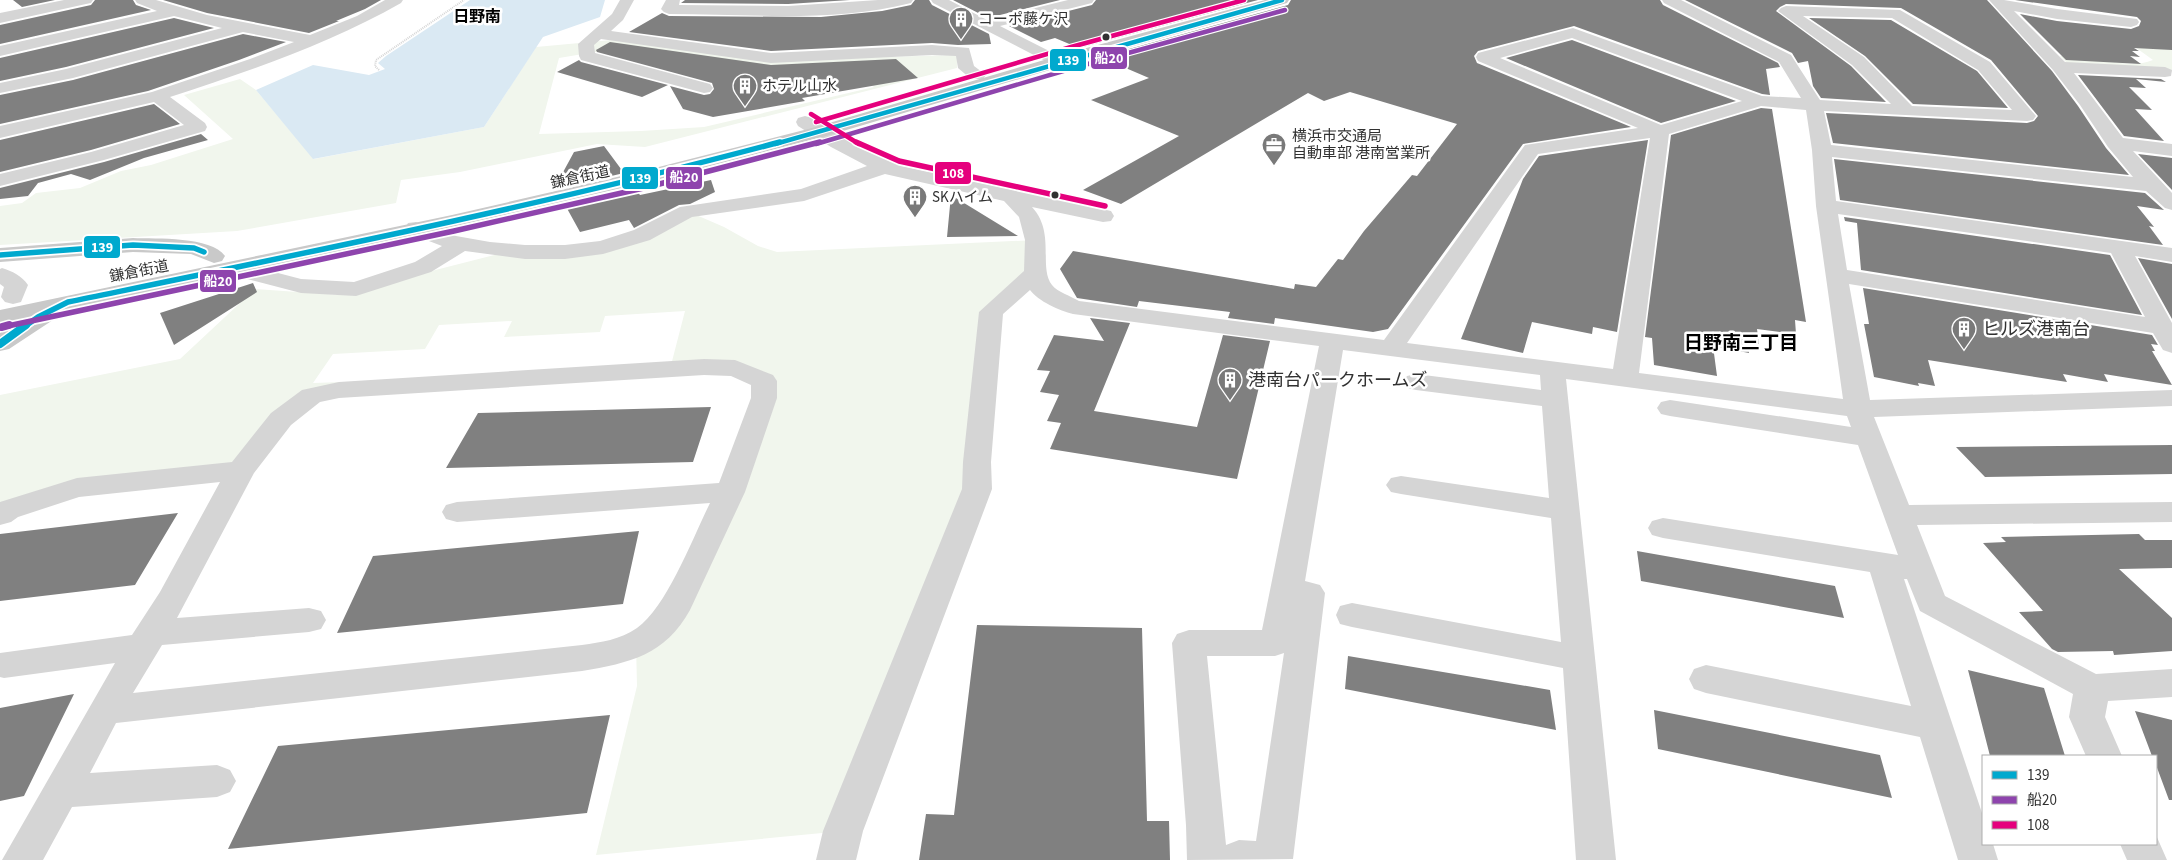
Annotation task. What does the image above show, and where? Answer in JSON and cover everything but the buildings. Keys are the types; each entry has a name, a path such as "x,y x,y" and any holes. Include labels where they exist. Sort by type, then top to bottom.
{"main road":[{"name":"鎌倉街道","path":"4,305 68,302 646,177 1041,55 1238,0"},
{"name":"鎌倉街道","path":"4,305 214,256 812,127 1282,0"},
{"path":"1,265 133,245 194,248 214,256"},
{"path":"0,344 38,317 68,302"}],"street":[{"path":"0,18 86,0"},
{"path":"142,0 171,12 242,28 314,40"},
{"path":"375,0 394,1"},
{"path":"627,0 618,16 586,44 587,56 704,88"},
{"path":"673,0 670,10 787,4 874,6 906,0"},
{"path":"938,0 1057,62"},
{"path":"984,25 1087,0"},
{"path":"1669,0 1785,59 1814,105 1822,150 1826,206 1858,409 1932,603 2092,688 2172,683"},
{"path":"0,132 157,96 256,63 314,40 362,19 394,1"},
{"path":"1997,2 2057,14 2131,22"},
{"path":"1997,2 2060,67 2115,143 2150,186 2172,204"},
{"path":"1660,131 1484,58 1573,33 1760,101 1907,111 2027,116 1984,66 1895,13 1786,11 1858,61 1907,111"},
{"path":"0,51 171,12"},
{"path":"0,88 67,74 242,28"},
{"path":"598,34 771,58 932,50 963,51 966,68 977,75"},
{"path":"2060,67 2165,72"},
{"path":"0,180 97,156 198,127 157,96"},
{"path":"1390,349 1532,149 1660,131 1760,101"},
{"path":"812,127 886,167 1012,197 1103,216"},
{"path":"1625,379 1660,131"},
{"path":"2115,143 2172,150"},
{"path":"1822,150 2150,186"},
{"path":"416,228 450,242 490,249 526,252 566,252 603,247 642,235 687,211 804,195 886,167"},
{"path":"1012,197 1029,216 1036,240 1035,273 1042,290 1073,307 1390,349 1554,385"},
{"path":"1826,206 2172,255"},
{"path":"251,273 301,286 356,289 423,267 461,244"},
{"path":"2119,248 2167,336"},
{"path":"1,265 16,286 4,305"},
{"path":"836,860 843,831 977,489 976,462 991,312 1035,273"},
{"path":"1836,275 2167,336"},
{"path":"1208,860 1189,643 1275,643 1285,602 1332,341"},
{"path":"22,860 106,710 146,640 174,598 240,470 281,419 312,396 339,390 704,367 735,368 764,381 764,398 730,492 674,610 649,637 620,652 582,658 106,710"},
{"path":"1416,382 1554,385 1625,379 1858,409 2172,398"},
{"path":"1554,385 1596,860"},
{"path":"1670,408 1870,438"},
{"path":"0,514 7,510 77,488 240,470"},
{"path":"1401,485 1565,510"},
{"path":"457,512 730,492"},
{"path":"1899,515 2172,512"},
{"path":"1663,528 1920,570"},
{"path":"1883,564 1978,860"},
{"path":"1239,860 1273,859 1309,593 1285,602"},
{"path":"1352,615 1579,658"},
{"path":"4,665 146,640 309,620"},
{"path":"1706,679 1934,725"},
{"path":"2092,688 2087,717 2104,755"},
{"path":"61,791 217,781"},
{"path":"2140,845 2147,860"}],"path":[{"path":"379,70 375,66 376,60 464,0"}],"shaded area":[{"path":"470,0 605,0 600,17 543,37 484,127 313,159 256,90 313,65 369,75 385,69 378,63 386,56"},
{"path":"612,40 761,60 957,55 957,68 645,147 597,144 460,172 401,180 396,203 237,231 0,245 0,206 22,203 36,193 80,188 121,171 151,165 233,139 184,95 240,79 256,90 314,159 484,127 536,47","holes":["619,48 730,67 860,62 863,78 874,87 704,127 539,134 559,58"]},
{"path":"2172,44 2172,72 2068,64 2060,56 2083,56 2130,64 2142,63 2153,60 2135,47"},
{"path":"687,211 724,227 758,246 777,252 1036,240 1035,273 991,313 977,462 843,831 596,855 637,686 636,644 649,637 764,398 735,368 670,369 685,311 605,316 600,332 504,337 512,321 439,325 425,349 333,354 313,383 344,382 339,390 311,396 241,470 123,483 0,515 0,395 180,359 255,289 341,295 365,291 408,277 510,251 603,247"}],"transit line":[{"name":"108","path":"816,122 1071,47 1244,0"},
{"name":"139","path":"0,344 38,317 68,302 562,197 725,157 1282,0"},
{"name":"船20","path":"2,327 454,231 648,187 822,142 1077,67 1285,10"},
{"name":"108","path":"811,114 853,141 899,161 1105,206"},
{"name":"139","path":"0,255 133,245 194,248 204,252"}],"place":[{"name":"コーポ藤ケ沢","path":"961,40"},
{"name":"ホテル山水","path":"745,107"},
{"name":"横浜市交通局 自動車部 港南営業所","path":"1274,166"},
{"name":"SKハイム","path":"915,218"},
{"name":"ヒルズ港南台","path":"1964,350"},
{"name":"港南台パークホームズ","path":"1230,401"}],"district":[{"name":"日野南","path":"477,16"},
{"name":"日野南三丁目","path":"1741,342"}]}
